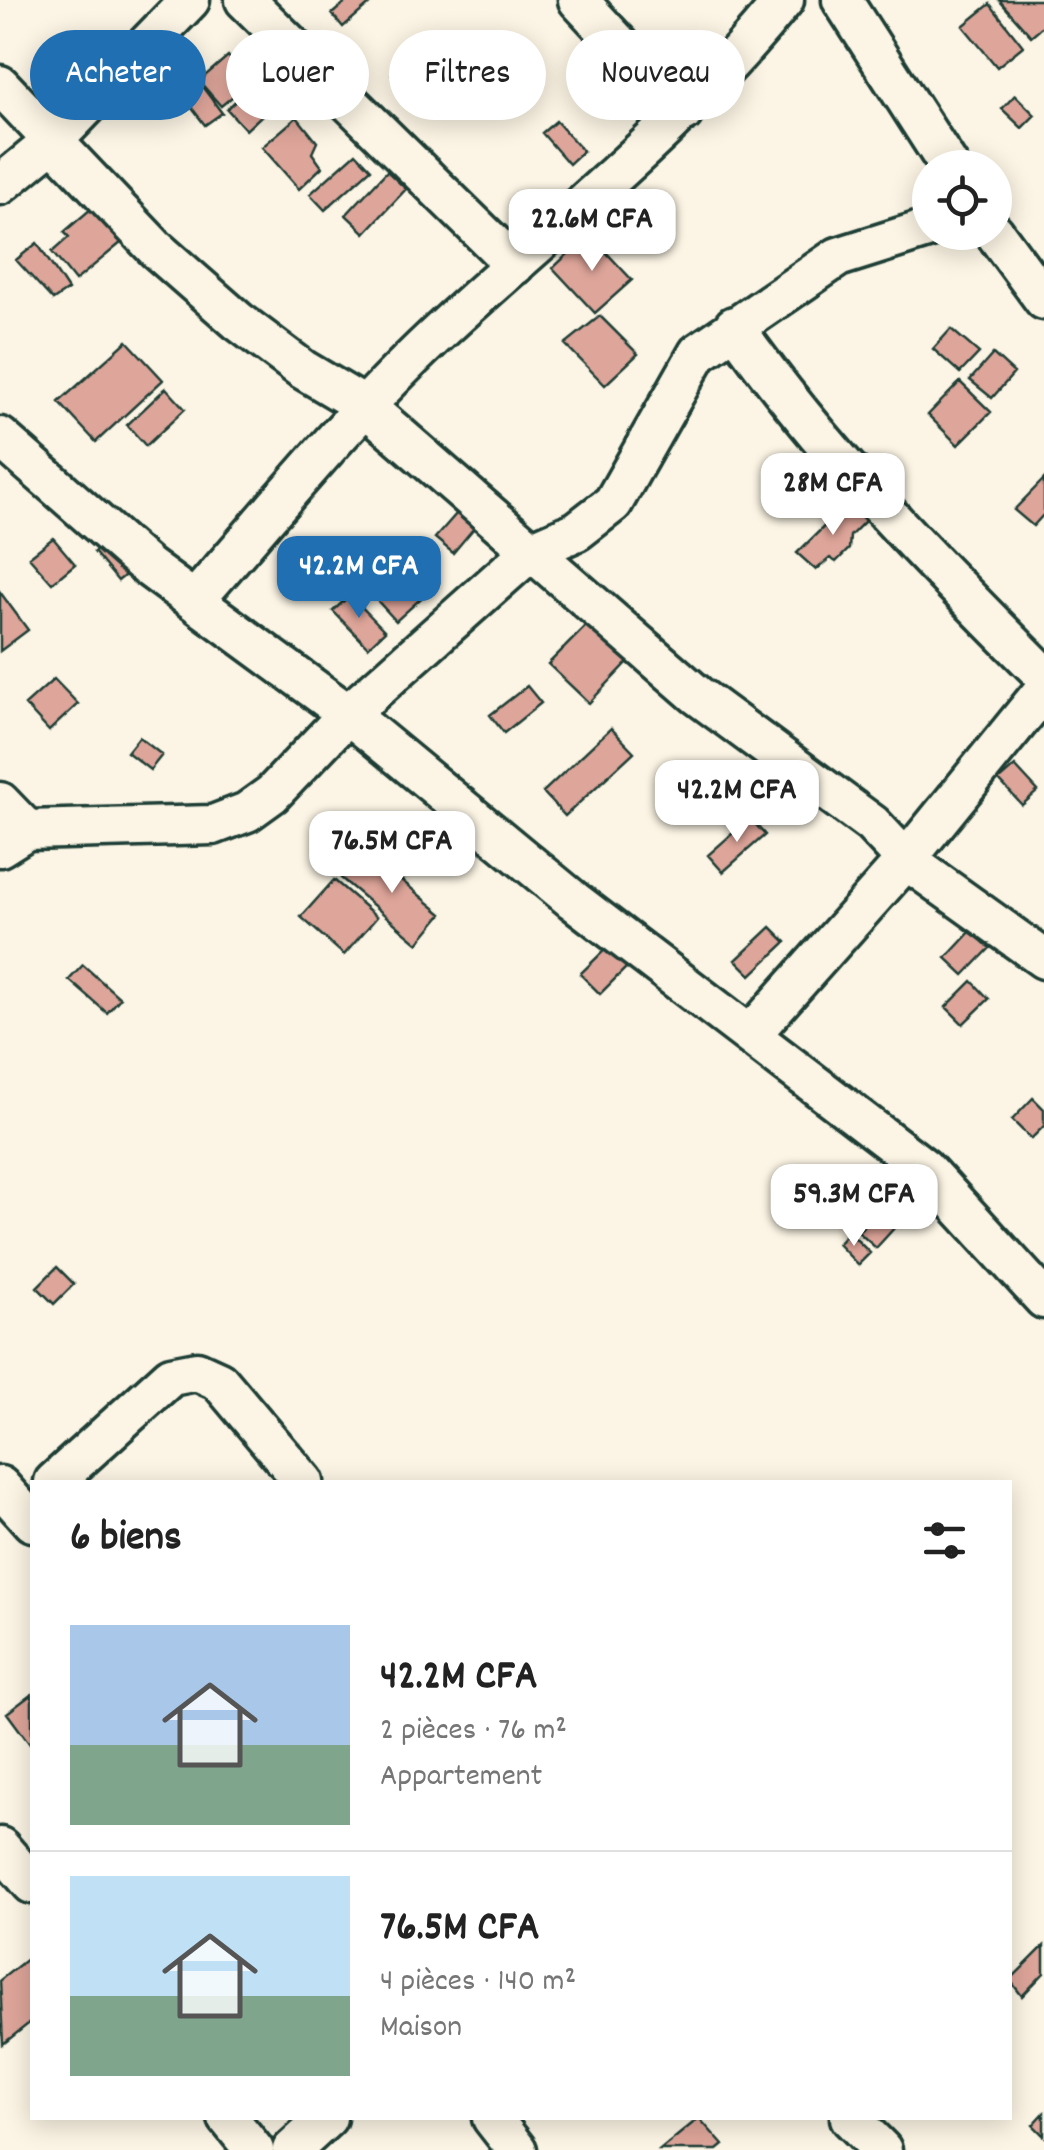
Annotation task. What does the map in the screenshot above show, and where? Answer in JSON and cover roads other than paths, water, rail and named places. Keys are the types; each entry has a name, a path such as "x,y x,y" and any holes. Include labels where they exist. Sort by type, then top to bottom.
{"street":[{"path":"0,185 51,143 190,0"},
{"path":"245,0 515,265"},
{"path":"578,0 606,30"},
{"path":"745,44 784,0"},
{"path":"842,0 938,150"},
{"path":"0,84 51,143 156,249 238,322 302,369 366,406 697,694 872,824 906,860 1044,960"},
{"path":"195,600 366,406 444,328 676,120"},
{"path":"0,802 14,839 212,825 247,812 272,794 348,714 531,550 576,531 614,503 698,353 838,256 912,233"},
{"path":"1007,250 1044,300"},
{"path":"734,326 790,406 936,566 1044,675"},
{"path":"0,437 148,567 348,714 573,900 924,1168 1044,1299"},
{"path":"752,1033 906,860 1044,690"},
{"path":"56,1480 171,1376 196,1371 219,1380 302,1480"},
{"path":"0,1847 30,1882"},
{"path":"230,2120 254,2150"},
{"path":"292,2150 326,2120"},
{"path":"494,2120 517,2150"},
{"path":"852,2120 882,2150"}]}
